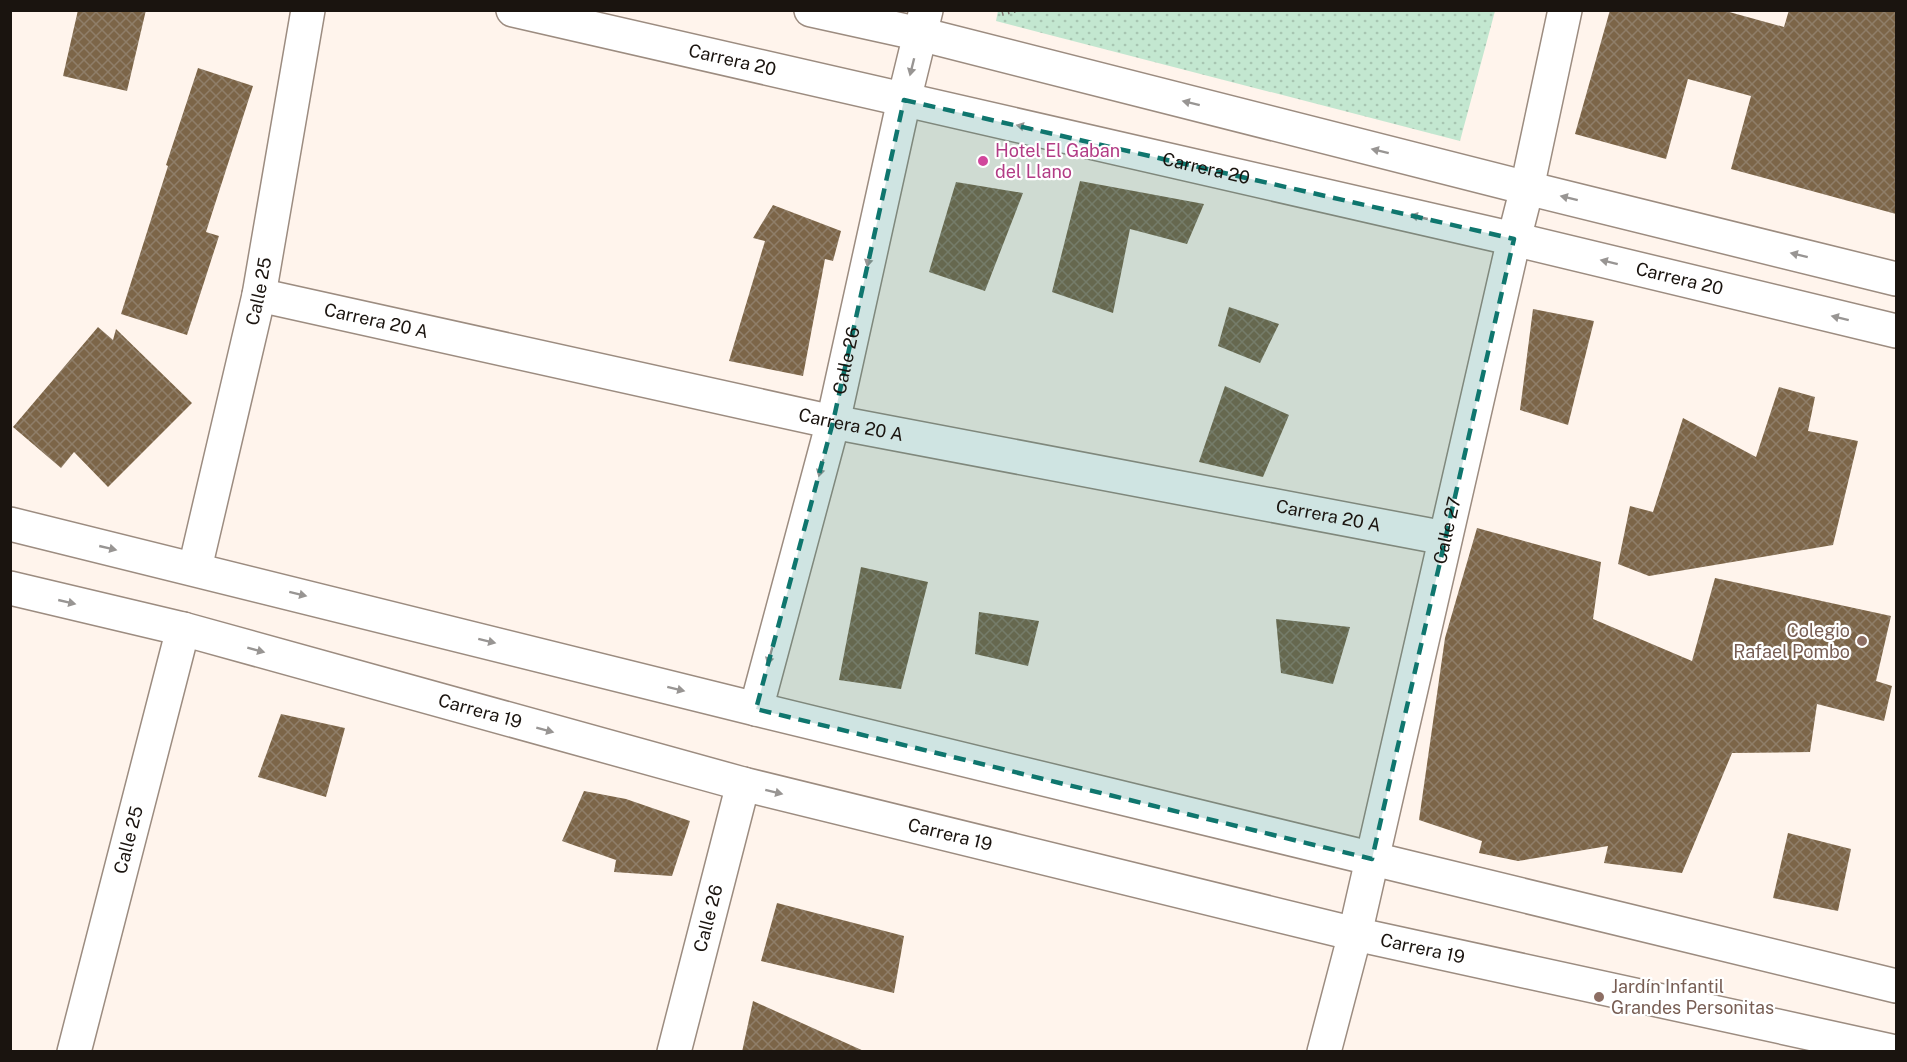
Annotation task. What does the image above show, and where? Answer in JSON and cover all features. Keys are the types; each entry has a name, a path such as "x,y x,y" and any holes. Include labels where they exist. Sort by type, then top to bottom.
{"main road":[{"name":"Calle 25","path":"195,568 259,295 308,10"},
{"name":"Carrera 20","path":"513,10 1514,239 1896,331"},
{"path":"811,10 923,22 1527,188 1896,279"},
{"name":"Calle 27","path":"1324,1052 1355,934 1527,188 1564,10"},
{"name":"Calle 26","path":"756,709 833,422 923,22"},
{"name":"Carrera 20 A","path":"259,295 833,422 1445,538"},
{"path":"10,524 195,568 756,709 1896,986"},
{"name":"Carrera 19","path":"10,588 183,629 743,784 1355,934 1896,1052"},
{"name":"Calle 25","path":"74,1052 183,629"},
{"name":"Calle 26","path":"674,1052 743,784"}],"highlighted area":[{"path":"904,100 1514,239 1372,859 756,709 833,422"}],"green space":[{"path":"998,10 1495,11 1460,141 996,21"}],"building":[{"path":"78,10 146,10 127,91 63,76"},
{"path":"1610,10 1722,10 1784,27 1789,10 1896,10 1896,214 1731,169 1751,96 1688,79 1666,159 1575,134"},
{"path":"198,68 253,86 206,232 219,236 187,335 121,314"},
{"path":"1080,181 1204,204 1187,244 1130,229 1113,313 1052,292"},
{"path":"956,182 1023,193 985,291 929,272"},
{"path":"773,205 841,231 833,261 825,259 803,376 729,361 765,241 753,238"},
{"path":"1229,307 1279,324 1260,363 1218,346"},
{"path":"1533,309 1594,321 1568,425 1520,410"},
{"path":"98,327 113,340 116,329 192,403 108,487 74,452 61,468 13,427"},
{"path":"1225,386 1289,415 1263,477 1199,462"},
{"path":"1779,387 1815,397 1808,431 1858,441 1833,545 1649,576 1618,564 1630,506 1653,512 1683,418 1756,457"},
{"path":"1477,528 1601,562 1593,619 1692,661 1715,578 1891,616 1876,681 1892,686 1884,721 1817,704 1810,752 1732,753 1682,873 1604,863 1608,846 1518,861 1479,853 1482,841 1419,820 1445,638"},
{"path":"861,567 928,582 901,689 839,680"},
{"path":"979,612 1039,621 1028,666 975,654"},
{"path":"1276,619 1350,627 1333,684 1281,673"},
{"path":"281,714 345,728 326,797 258,777"},
{"path":"584,791 626,799 690,821 672,876 614,872 616,860 562,841"},
{"path":"1788,833 1851,849 1838,911 1773,898"},
{"path":"777,903 904,936 894,993 761,961"},
{"path":"753,1001 866,1052 742,1052"}],"place":[{"name":"Hotel El Gaban del Llano","path":"983,161"},
{"name":"Colegio Rafael Pombo","path":"1862,641"},
{"name":"Jardín Infantil Grandes Personitas","path":"1599,997"}]}
